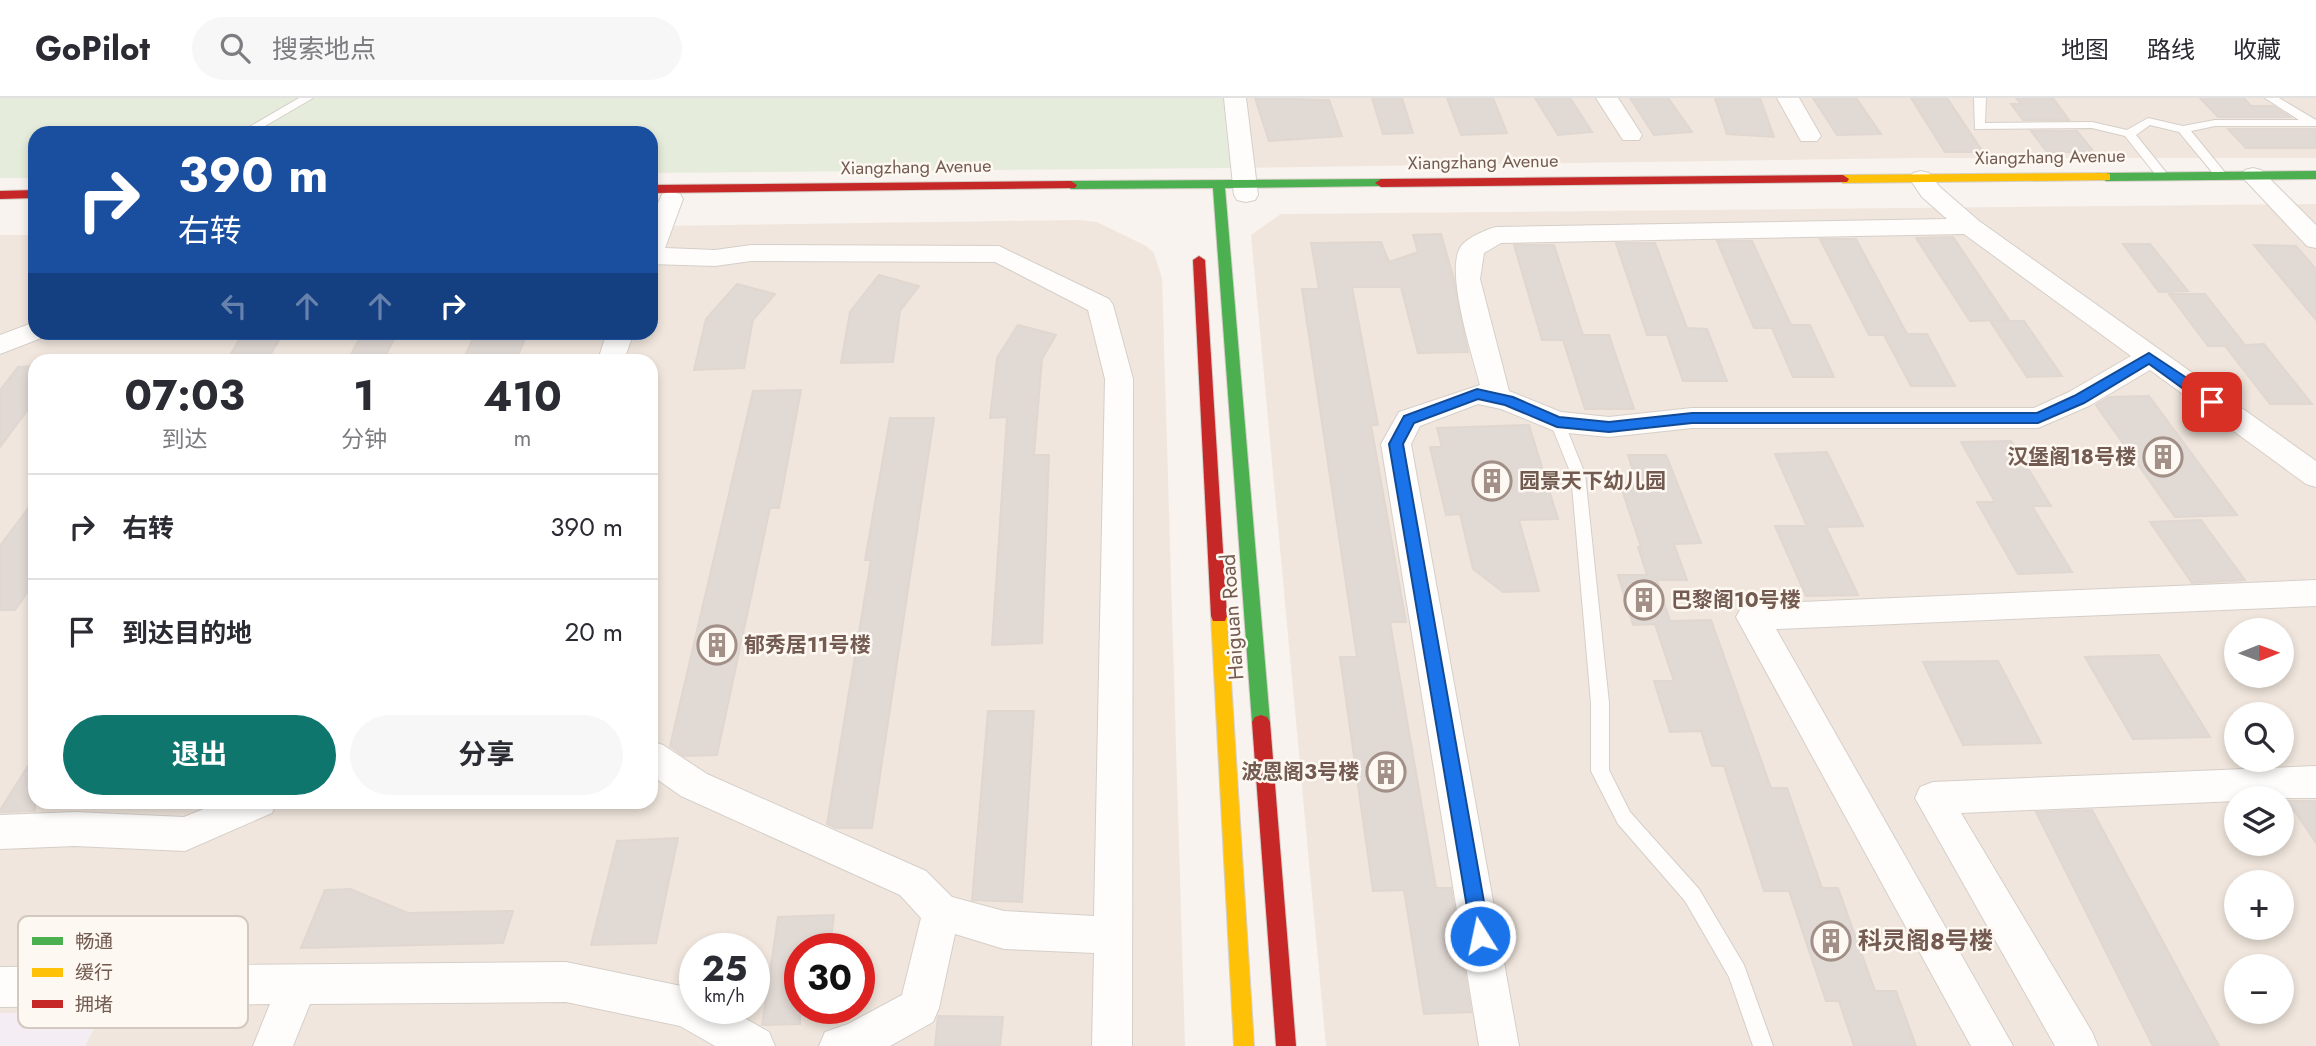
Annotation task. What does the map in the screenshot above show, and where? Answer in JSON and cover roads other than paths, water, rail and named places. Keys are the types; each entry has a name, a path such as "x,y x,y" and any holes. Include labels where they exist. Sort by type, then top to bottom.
{"street":[{"path":"1235,98 1245,189"},
{"path":"1607,98 1631,135"},
{"path":"1788,98 1809,136"},
{"name":"Xiangzhang Avenue","path":"658,195 2260,182 2316,174"},
{"name":"Xiangzhang Avenue","path":"1926,185 2221,175 2316,189"},
{"path":"2260,182 2316,240"},
{"path":"1926,185 1970,226 2149,358 2316,476"},
{"name":"Xiangzhang Avenue","path":"658,195 1196,190"},
{"name":"Haiguan Road","path":"1220,190 1286,1046"},
{"path":"0,195 28,194"},
{"path":"0,202 28,202"},
{"path":"1497,398 1467,279 1472,249 1496,235 1970,226"},
{"name":"Haiguan Road","path":"1198,237 1244,1046"},
{"path":"658,254 715,258 751,253 999,254 1100,305 1119,379 1112,1046"},
{"path":"0,345 28,334"},
{"path":"1499,1046 1396,444 1409,419 1477,394 1497,398 1557,422 1609,427 1692,418 2038,418 2079,399 2149,358"},
{"path":"1993,1046 1752,617 2316,593"},
{"path":"658,761 694,785 913,883 941,912 1004,930 1114,935"},
{"path":"2078,1046 1933,798 2316,782"},
{"path":"0,832 75,829 186,834 243,809"},
{"path":"839,1046 853,1044 919,1008 941,912"},
{"path":"248,985 566,982 686,1007 755,1046"},
{"path":"273,1046 298,984"},
{"path":"0,987 18,987"}],"lane":[{"path":"257,126 307,98"},
{"path":"1980,98 1979,127 2092,125 2129,134 2163,176"},
{"path":"2129,134 2148,121 2183,129 2215,123 2313,123 2271,98"},
{"path":"2183,129 2221,175"},
{"path":"1557,422 1578,474 1600,703 1600,771 1624,818 1698,906 1737,972 1763,1046"}],"place":[{"name":"汉堡阁18号楼","path":"2163,457"},
{"name":"园景天下幼儿园","path":"1492,481"},
{"name":"巴黎阁10号楼","path":"1644,600"},
{"name":"郁秀居11号楼","path":"717,645"},
{"name":"波恩阁3号楼","path":"1386,772"},
{"name":"科灵阁8号楼","path":"1831,941"}]}
